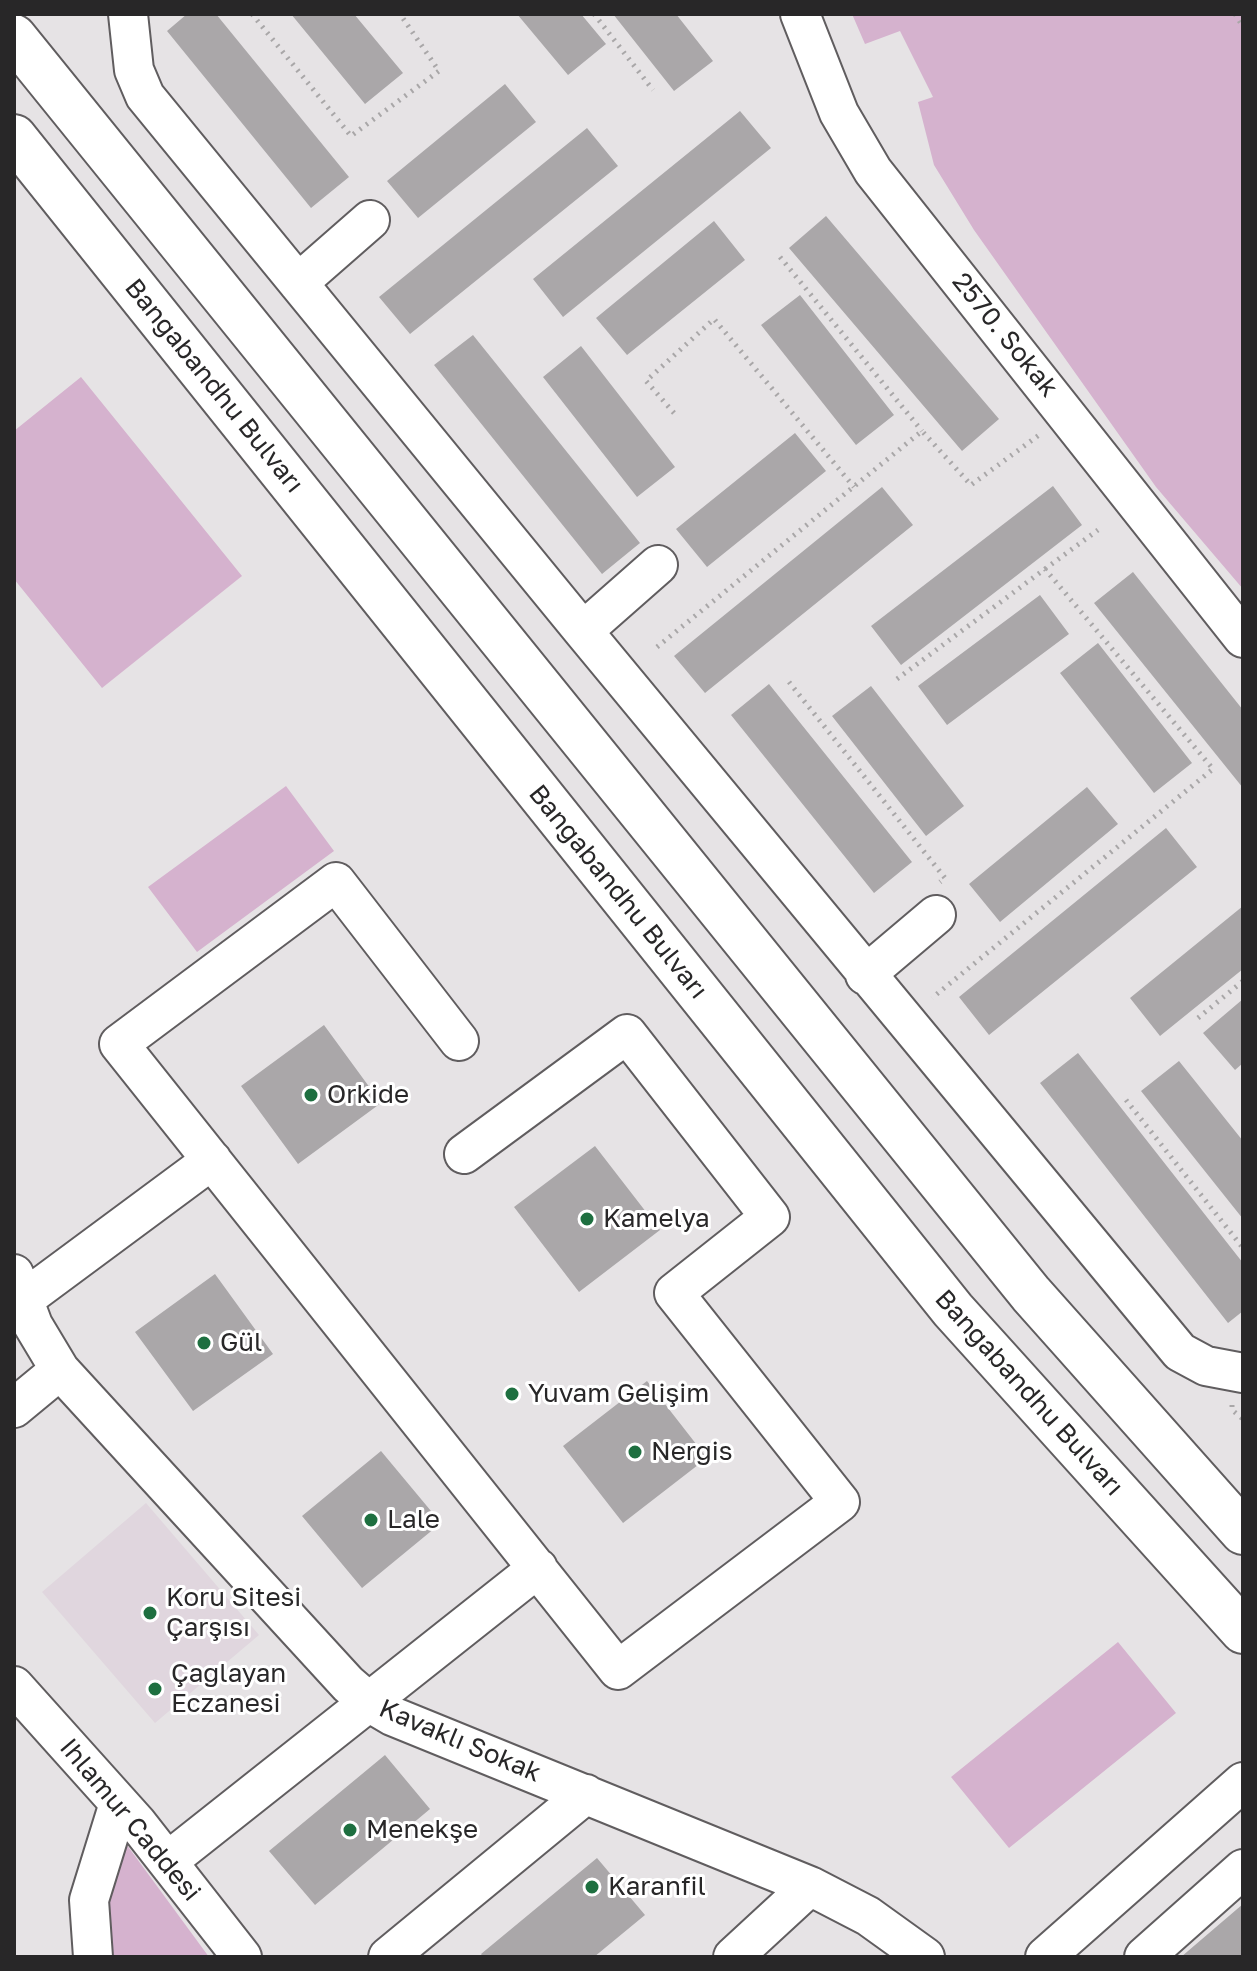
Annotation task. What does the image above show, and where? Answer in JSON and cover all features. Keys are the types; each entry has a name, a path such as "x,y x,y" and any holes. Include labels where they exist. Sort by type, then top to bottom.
{"main road":[{"path":"14,37 1031,1294 1243,1532"},
{"name":"Bangabandhu Bulvarı","path":"22,156 953,1310 1243,1631"}],"street":[{"path":"14,28 29,14"},
{"path":"128,14 134,70 145,96 865,975 1180,1352 1206,1366 1238,1373"},
{"name":"2570. Sokak","path":"800,14 839,113 873,171 1068,413 1243,638"},
{"path":"298,283 370,220"},
{"path":"583,631 658,565"},
{"path":"459,1041 336,882 119,1044 618,1670 840,1502 674,1293 770,1217 627,1034 464,1154"},
{"path":"865,975 935,901"},
{"path":"21,1310 212,1160"},
{"name":"Kavaklı Sokak","path":"21,1310 60,1370 337,1673 370,1703 392,1716 810,1886 868,1916 925,1957"},
{"path":"14,1408 60,1370"},
{"path":"168,1861 538,1568"},
{"name":"Ihlamur Caddesi","path":"14,1686 168,1861 242,1957"},
{"path":"1045,1957 1243,1782"},
{"path":"388,1957 586,1794"},
{"path":"93,1957 89,1900 119,1803"},
{"path":"1144,1957 1243,1869"},
{"path":"733,1957 810,1886"}],"path":[{"path":"252,14 351,136 439,71 400,14"},
{"path":"594,14 653,90"},
{"path":"1235,14 1243,27"},
{"path":"780,257 922,431 971,485 1068,413"},
{"path":"674,413 646,381 714,319 854,487"},
{"path":"657,647 922,431"},
{"path":"897,679 1098,530"},
{"path":"903,1021 1213,769 1045,569"},
{"path":"789,682 945,878 935,901"},
{"path":"1198,1018 1243,981"},
{"path":"1126,1100 1243,1248"}],"shaded area":[{"path":"852,14 1243,14 1243,589 1156,487 974,230 934,165 918,102 933,97 900,31 865,44"},
{"path":"81,377 242,576 102,688 14,579 14,431"},
{"path":"286,786 334,851 197,952 148,887"},
{"name":"Koru Sitesi Çarşısı","path":"146,1503 259,1635 155,1723 42,1592"},
{"path":"1118,1642 1176,1713 1009,1848 951,1777"},
{"path":"121,1837 209,1957 114,1957 100,1900"}],"building":[{"path":"187,14 216,14 349,177 311,208 167,31"},
{"path":"291,14 354,14 403,73 365,104"},
{"path":"517,14 581,14 606,44 568,75"},
{"path":"613,14 676,14 713,61 674,91"},
{"path":"505,84 536,122 418,218 387,181"},
{"path":"740,111 771,148 563,317 533,279"},
{"path":"587,128 618,166 410,334 379,297"},
{"path":"826,216 999,419 962,451 789,248"},
{"path":"714,221 745,260 627,355 596,318"},
{"path":"800,295 894,415 856,445 761,325"},
{"path":"473,335 640,543 602,574 434,365"},
{"path":"581,346 675,467 637,497 543,377"},
{"path":"795,433 826,471 707,567 676,529"},
{"path":"1053,486 1082,525 901,665 871,626"},
{"path":"882,487 913,525 705,693 674,656"},
{"path":"1133,572 1243,710 1243,788 1094,603"},
{"path":"1040,595 1069,634 947,725 918,686"},
{"path":"1098,643 1192,763 1154,793 1060,673"},
{"path":"769,684 912,862 874,893 731,715"},
{"path":"871,686 964,806 926,836 832,716"},
{"path":"1087,787 1118,824 1000,922 969,884"},
{"path":"1166,828 1197,867 989,1035 959,997"},
{"path":"1243,906 1243,969 1160,1036 1130,998"},
{"path":"1243,999 1243,1063 1235,1070 1203,1033"},
{"name":"Orkide","path":"324,1025 381,1103 298,1164 241,1086"},
{"path":"1078,1053 1243,1263 1243,1311 1228,1323 1040,1083"},
{"path":"1179,1061 1243,1141 1243,1219 1141,1091"},
{"name":"Kamelya","path":"595,1146 660,1230 579,1292 514,1207"},
{"name":"Gül","path":"215,1274 273,1354 193,1411 135,1332"},
{"name":"Nergis","path":"647,1381 707,1458 623,1523 563,1446"},
{"name":"Lale","path":"381,1451 441,1523 362,1588 302,1516"},
{"name":"Menekşe","path":"385,1755 430,1809 315,1905 269,1851"},
{"name":"Karanfil","path":"597,1858 645,1915 594,1957 483,1957 481,1954"},
{"path":"1243,1904 1243,1957 1181,1957"}],"place":[{"name":"Orkide","path":"311,1095"},
{"name":"Kamelya","path":"587,1219"},
{"name":"Gül","path":"204,1343"},
{"name":"Yuvam Gelişim","path":"512,1394"},
{"name":"Nergis","path":"635,1452"},
{"name":"Lale","path":"371,1520"},
{"name":"Koru Sitesi Çarşısı","path":"150,1613"},
{"name":"Çağlayan Eczanesi","path":"155,1689"},
{"name":"Menekşe","path":"350,1830"},
{"name":"Karanfil","path":"592,1887"}]}
